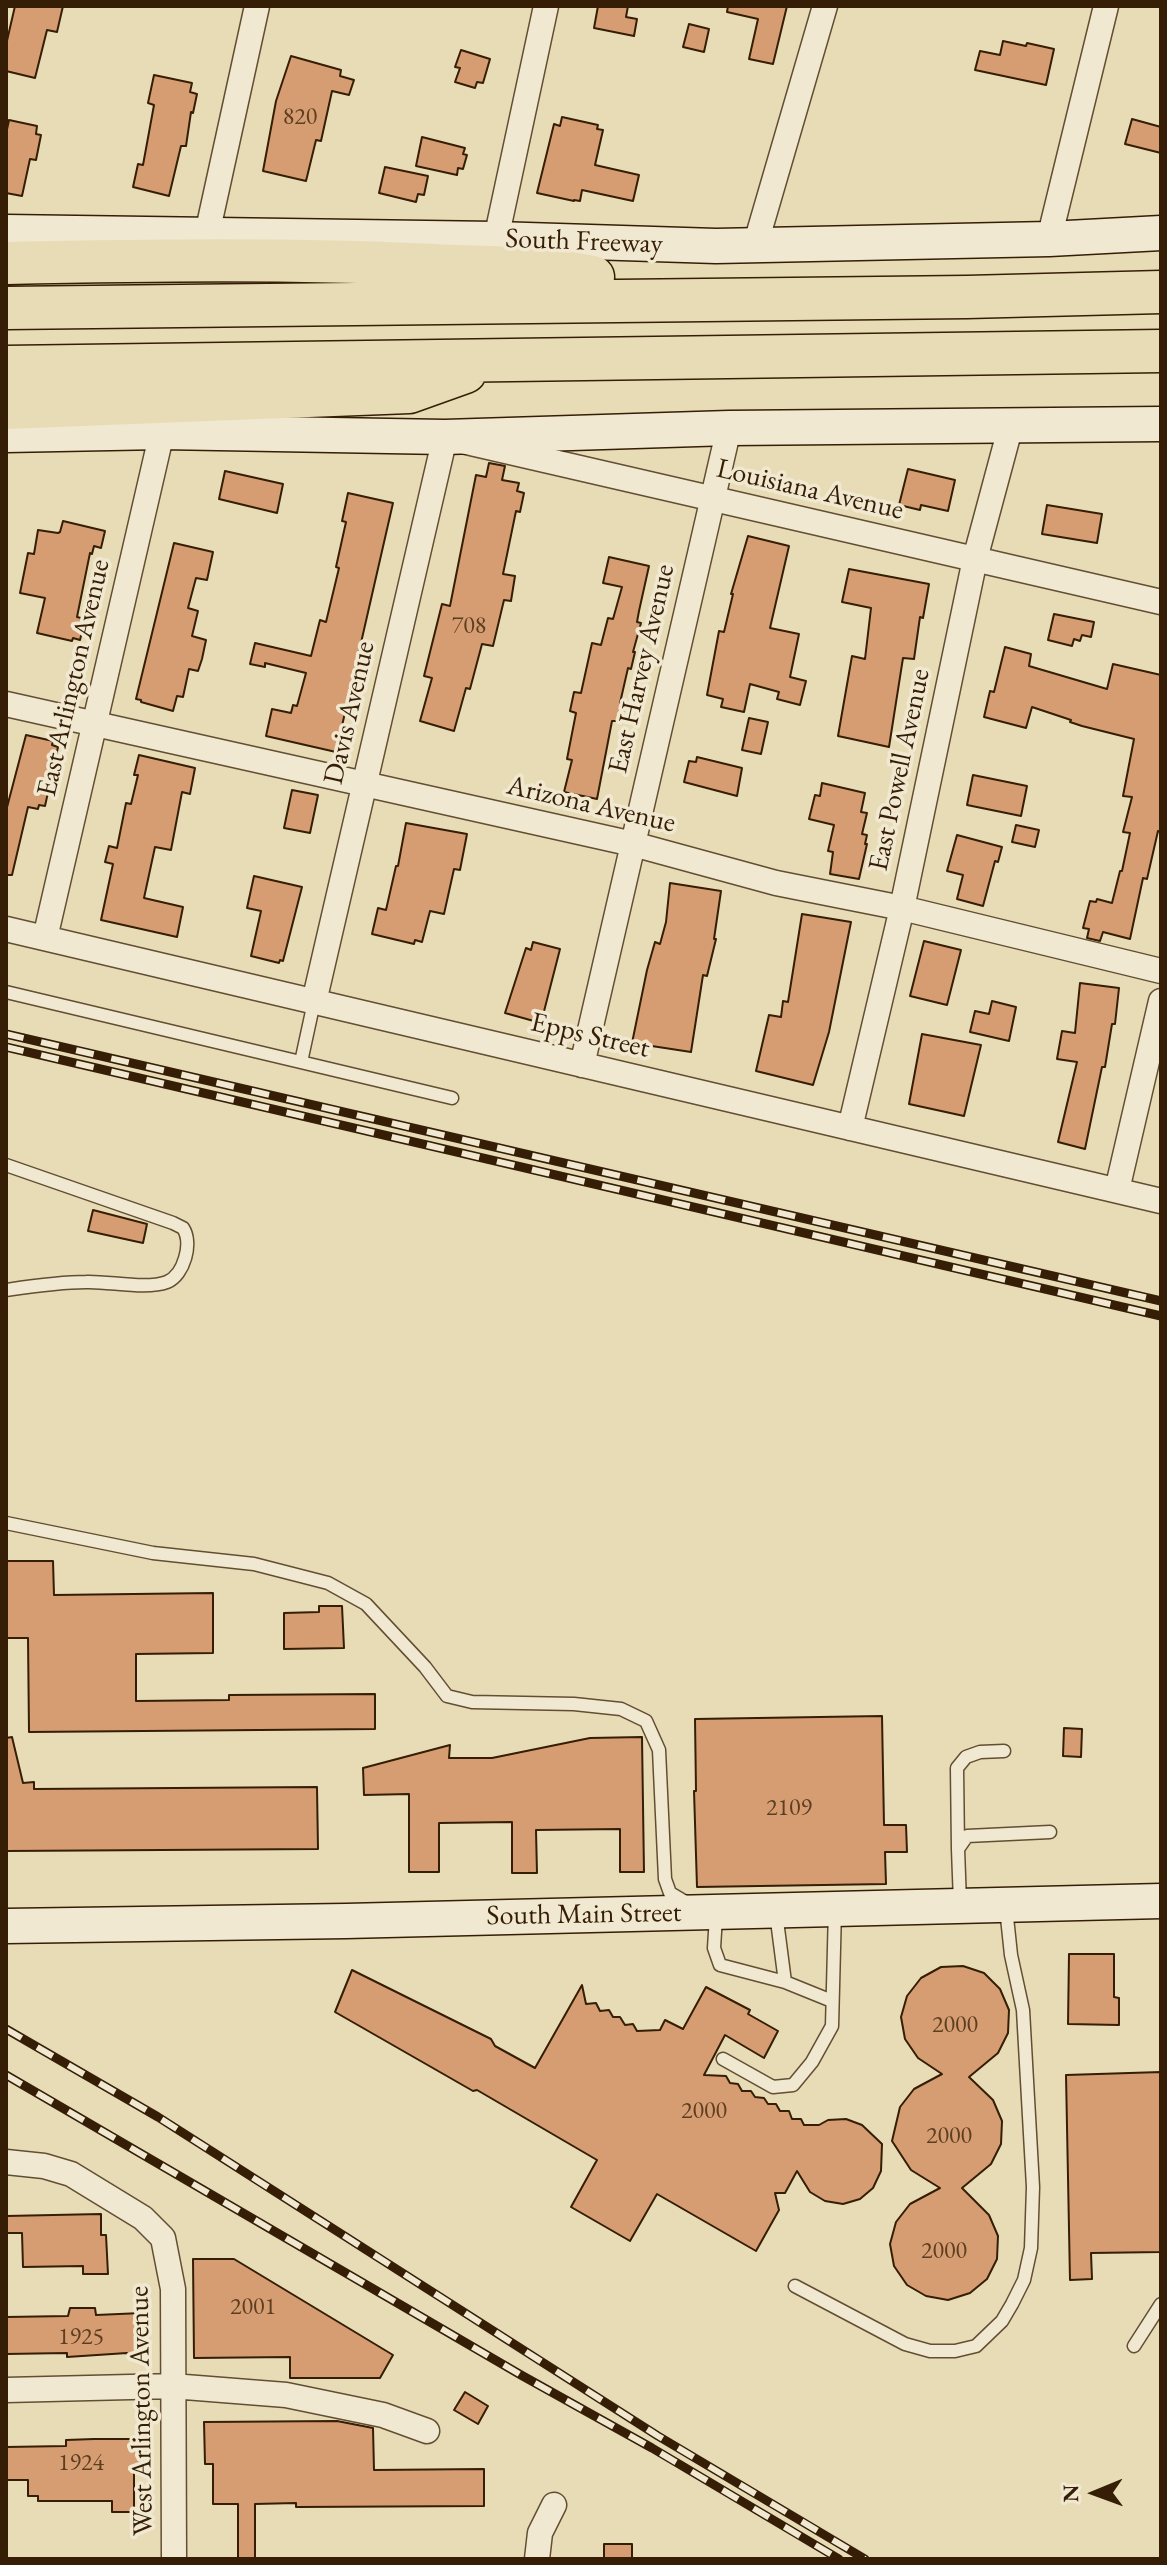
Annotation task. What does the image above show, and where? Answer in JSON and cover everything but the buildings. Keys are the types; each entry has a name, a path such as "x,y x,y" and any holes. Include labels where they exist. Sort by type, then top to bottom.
{"highway":[{"path":"6,263 176,260 383,262 523,270 590,276 650,300"},
{"name":"South Freeway","path":"6,308 1161,292"},
{"path":"6,367 1161,351"},
{"path":"6,408 409,392 495,361"}],"main road":[{"name":"South Freeway","path":"6,232 755,246 1049,239 1161,233"},
{"path":"6,435 162,432 445,437 729,428 1161,424"},
{"name":"South Main Street","path":"6,1926 1161,1901"}],"street":[{"path":"207,234 257,6"},
{"path":"496,239 546,6"},
{"path":"755,246 825,6"},
{"path":"1049,239 1106,6"},
{"name":"East Powell Avenue","path":"850,1128 902,908 975,559 1011,425"},
{"name":"East Harvey Avenue","path":"582,1065 729,428"},
{"name":"East Arlington Avenue","path":"45,938 162,432"},
{"name":"Louisiana Avenue","path":"445,437 1161,602"},
{"name":"Davis Avenue","path":"314,1002 445,437"},
{"name":"Arizona Avenue","path":"6,704 633,844 776,883 902,908 1161,971"},
{"name":"Epps Street","path":"6,929 1161,1201"},
{"path":"1117,1190 1161,1001"},
{"name":"West Arlington Avenue","path":"13,2162 71,2174 143,2218 163,2238 173,2289 174,2559"},
{"path":"6,2390 172,2386 286,2395 383,2415 427,2431"},
{"path":"537,2559 540,2533 554,2505"}],"lane":[{"path":"6,992 452,1098"},
{"path":"301,1062 314,1002"},
{"path":"6,1165 173,1223 183,1228 188,1242 181,1266 175,1277 167,1282 42,1284 6,1290"},
{"path":"6,1523 153,1553 254,1564 328,1583 366,1604 425,1667 447,1696 472,1702 574,1704 621,1709 646,1721 659,1750 665,1879 670,1893 709,1912 714,1948 720,1965 785,1982 832,2001"},
{"path":"960,1906 957,1768 966,1757 980,1752 1004,1751"},
{"path":"958,1849 967,1836 1050,1832"},
{"path":"795,2286 905,2344 930,2351 955,2351 976,2346 1002,2321 1012,2304 1024,2280 1031,2248 1033,2187 1023,2010 1011,1955 1005,1905"},
{"path":"723,2059 773,2087 793,2085 812,2062 832,2026 835,1909"},
{"path":"776,1911 785,1982"},
{"path":"1134,2346 1161,2304"}],"railway":[{"path":"6,1034 1161,1301"},
{"path":"6,1047 1161,1316"},
{"path":"6,2029 158,2117 658,2436 865,2559"},
{"path":"6,2075 839,2559"}]}
